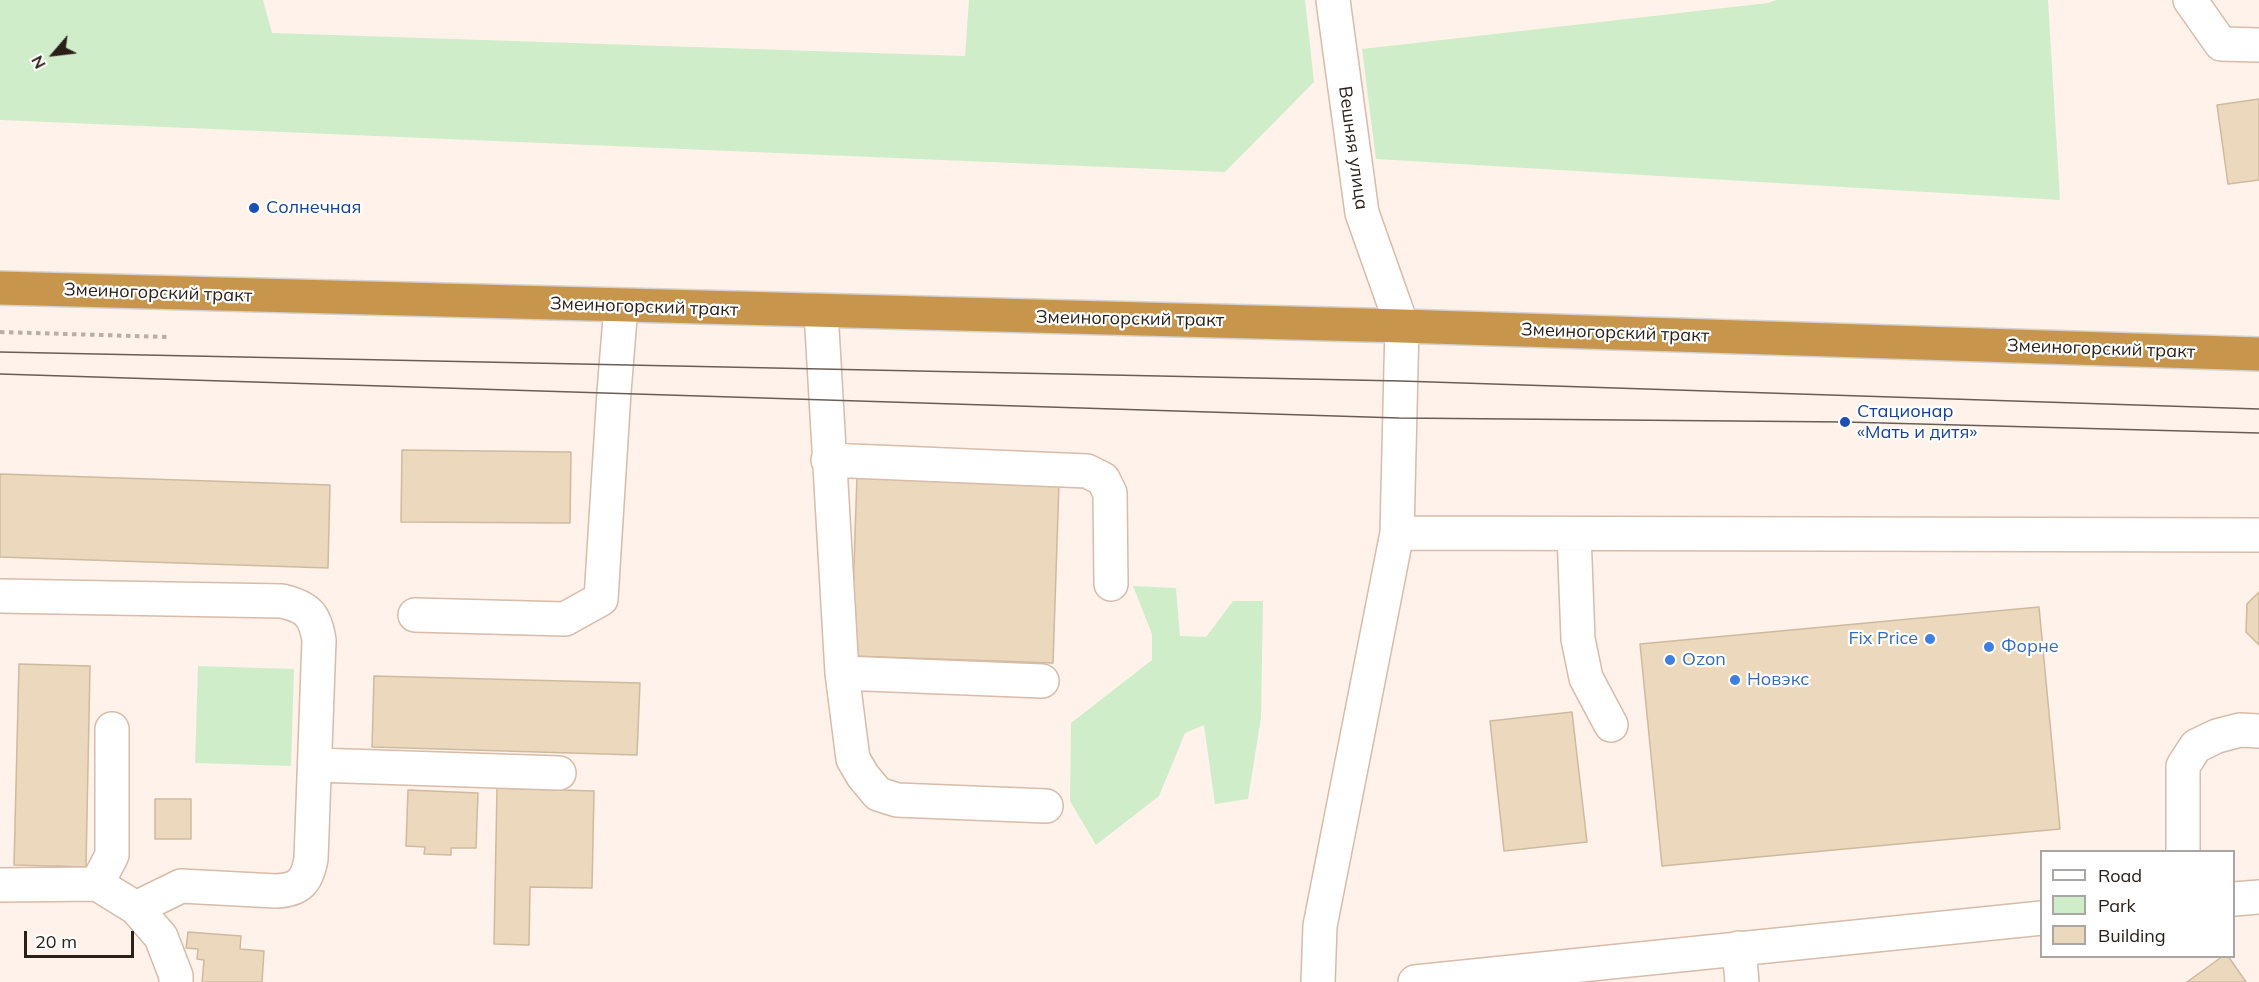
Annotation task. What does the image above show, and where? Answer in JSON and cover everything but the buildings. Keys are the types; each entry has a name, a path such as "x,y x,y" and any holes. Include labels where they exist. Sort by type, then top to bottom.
{"highway":[{"name":"Змеиногорский тракт","path":"0,288 1402,326 2259,354"}],"street":[{"name":"Вешняя улица","path":"1333,0 1362,213 1402,326"},
{"path":"2190,0 2221,44 2259,45"},
{"path":"415,615 565,619 601,599 621,306"},
{"path":"821,311 842,673 853,759 878,794 897,801 1046,806"},
{"path":"1318,982 1320,926 1397,533 1402,326"},
{"path":"828,460 1088,471 1103,479 1110,493 1111,584"},
{"path":"1397,533 2259,535"},
{"path":"1574,534 1578,639 1586,678 1611,725"},
{"path":"0,596 282,601 298,605 310,614 316,623 319,640 316,765 309,872 303,881 290,890 181,886 136,908"},
{"path":"842,673 1042,681"},
{"path":"97,884 112,855 112,729"},
{"path":"2183,850 2183,766 2196,746 2217,736 2241,730 2259,731"},
{"path":"316,765 559,773"},
{"path":"0,885 97,884 136,908 160,937 176,976 176,982"},
{"path":"2235,899 2259,897"},
{"path":"1415,982 2040,918"},
{"path":"1739,948 1742,982"}],"path":[{"path":"0,332 167,337"}],"green space":[{"path":"0,0 263,0 272,33 965,56 969,0 1305,0 1314,82 1225,172 0,120"},
{"path":"1776,0 2048,0 2060,200 1376,159 1362,49 1768,3"},
{"path":"1133,586 1176,588 1180,636 1206,637 1233,601 1263,601 1261,718 1248,799 1215,804 1204,725 1185,733 1159,796 1096,845 1070,801 1071,723 1152,660 1152,634"},
{"path":"198,666 294,669 291,766 195,763"}],"tram line":[{"path":"0,352 1401,381 2259,409"},
{"path":"0,374 1399,418 1845,422 2259,433"}],"place":[{"name":"Солнечная","path":"254,208"},
{"name":"Стационар «Мать и дитя»","path":"1845,422"},
{"name":"Fix Price","path":"1930,639"},
{"name":"Форне","path":"1989,647"},
{"name":"Ozon","path":"1670,660"},
{"name":"Новэкс","path":"1735,680"}]}
